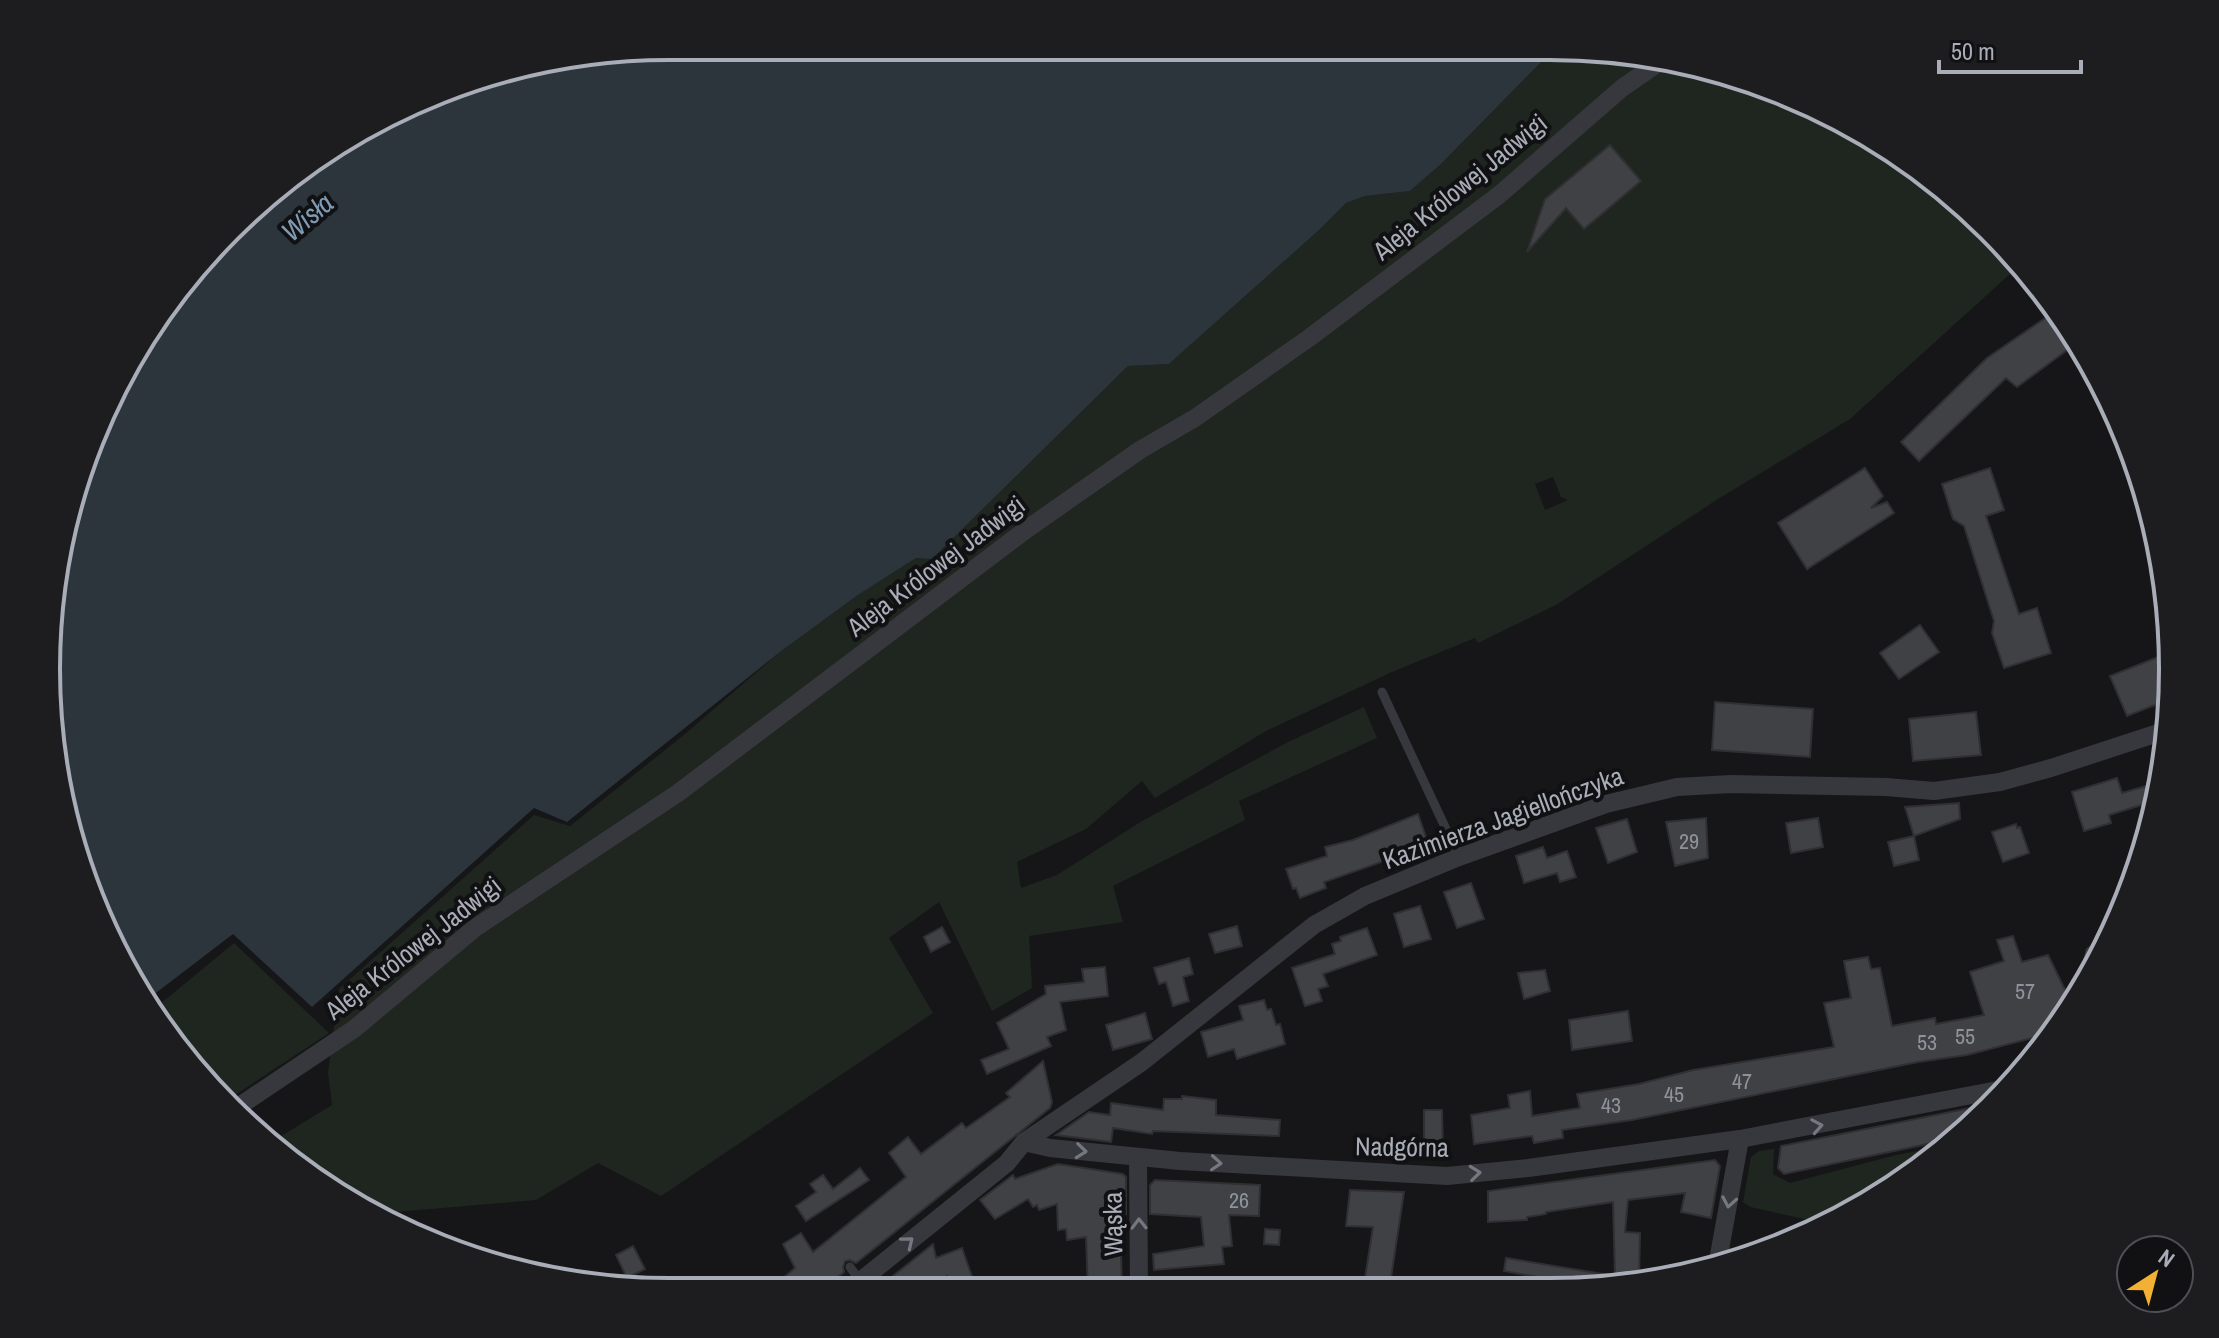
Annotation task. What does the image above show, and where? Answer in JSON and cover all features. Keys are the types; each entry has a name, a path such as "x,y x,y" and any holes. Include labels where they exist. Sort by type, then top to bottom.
{"street":[{"name":"Aleja Królowej Jadwigi","path":"242,1104 354,1029 475,928 678,793 1027,529 1309,338 1499,195 1622,88 1650,69"},
{"name":"Kazimierza Jagiellończyka","path":"1021,1140 1142,1062 1314,925 1365,896 1459,857 1606,804 1677,787 1731,784 1934,791 2000,782 2155,734"},
{"name":"Nadgórna","path":"1021,1140 1138,1158 1447,1176 1740,1139 1989,1092"},
{"path":"1719,1254 1740,1139"},
{"path":"854,1278 1007,1163 1021,1140"},
{"name":"Wąska","path":"1138,1158 1139,1278"}],"lane":[{"path":"1382,692 1459,857"}],"shaded area":[{"path":"1543,60 1629,65 1746,92 1783,106 1855,142 1921,186 1952,211 2012,272 1850,419 1718,499 1556,605 1478,643 1475,638 1392,672 1266,731 1155,798 1142,781 1086,829 1017,862 1021,888 1057,875 1142,821 1288,742 1364,707 1377,738 1239,801 1245,820 1113,886 1123,922 1029,936 1032,988 992,1011 939,902 889,938 933,1013 661,1196 598,1163 536,1200 394,1212 331,1175 279,1137 332,1105 328,1072 339,989 534,815 570,826 685,734 780,652 858,595 916,558 932,559 1128,366 1169,364 1346,203 1365,196 1410,191 1440,165","holes":["1553,477 1561,497 1568,500 1545,510 1535,484"]},
{"path":"234,943 329,1033 234,1096 186,1040 161,1003"},
{"path":"1774,1149 1773,1174 1790,1183 1924,1150 1854,1196 1809,1220 1750,1207 1743,1202 1751,1157 1759,1151"}],"water":[{"name":"Wisła","path":"1543,60 1440,165 1410,191 1365,196 1346,203 1169,364 1128,366 932,559 916,558 858,595 780,652 567,822 534,808 312,1007 233,934 155,994 123,938 92,865 65,748 60,669 65,590 92,473 106,436 142,364 186,298 238,238 298,186 331,163 400,123 473,92 550,72 629,61"}],"building":[{"path":"1610,145 1641,181 1584,229 1566,208 1527,252 1545,199"},
{"path":"2046,317 2068,350 2017,387 2006,378 1919,461 1901,442 1987,358"},
{"path":"1865,468 1883,496 1871,508 1887,502 1894,513 1807,569 1778,523"},
{"path":"1990,468 2004,510 1986,516 2019,614 2037,608 2051,653 2004,668 1992,633 1994,621 1964,526 1953,519 1942,484"},
{"path":"1920,625 1939,652 1899,679 1880,653"},
{"path":"2159,657 2158,704 2127,716 2110,676"},
{"path":"1715,702 1813,709 1810,757 1712,750"},
{"path":"1976,712 1981,755 1913,761 1909,719"},
{"path":"2117,778 2122,793 2146,786 2147,789 2143,804 2109,815 2111,823 2084,831 2072,792"},
{"path":"1959,803 1960,819 1914,836 1905,807"},
{"path":"1418,814 1428,843 1324,882 1326,888 1300,898 1296,888 1293,889 1286,869 1327,856 1325,847 1353,840"},
{"path":"1706,818 1708,858 1675,866 1666,822"},
{"path":"1818,818 1823,847 1791,853 1786,823"},
{"path":"1627,819 1637,852 1608,863 1596,828"},
{"path":"2016,824 2017,828 2020,827 2029,853 2003,862 1992,832"},
{"path":"1914,836 1919,860 1894,866 1888,842"},
{"path":"1543,847 1547,858 1567,851 1576,877 1560,882 1557,873 1524,883 1516,856"},
{"path":"1471,883 1484,919 1457,928 1444,892"},
{"path":"1420,906 1431,939 1404,947 1394,914"},
{"path":"1237,926 1242,946 1215,953 1209,934"},
{"path":"942,927 950,942 931,952 924,937"},
{"path":"1367,928 1377,955 1323,974 1328,986 1318,989 1322,1001 1305,1006 1292,968 1335,954 1332,944 1341,941 1340,937"},
{"path":"2013,936 2022,962 2048,955 2066,991 2035,1037 1967,1055 1918,1062 1632,1120 1562,1130 1563,1138 1534,1143 1532,1136 1474,1144 1471,1115 1510,1108 1508,1095 1530,1091 1532,1116 1580,1108 1577,1094 1639,1084 1693,1070 1834,1047 1824,1003 1851,998 1844,961 1868,957 1871,969 1880,968 1892,1026 1935,1018 1936,1024 1984,1015 1970,972 2004,961 1997,940"},
{"path":"1189,958 1193,974 1183,977 1189,1001 1173,1006 1166,982 1159,984 1154,968"},
{"path":"1105,967 1108,996 1060,1002 1066,1030 1047,1037 1051,1046 987,1074 981,1060 1009,1049 997,1023 1046,994 1045,986 1084,982 1082,969"},
{"path":"1545,970 1550,991 1524,999 1518,973"},
{"path":"1264,1000 1267,1010 1271,1009 1276,1025 1280,1024 1285,1044 1237,1059 1234,1049 1208,1057 1201,1032 1243,1020 1239,1006"},
{"path":"1628,1011 1632,1041 1572,1050 1569,1020"},
{"path":"1145,1013 1152,1039 1113,1050 1106,1025"},
{"path":"1043,1061 1052,1102 1050,1108 856,1263 845,1261 844,1272 837,1278 783,1278 795,1268 783,1244 801,1233 813,1252 906,1177 889,1153 908,1137 921,1154 962,1123 966,1128 1010,1097 1006,1093"},
{"path":"1182,1096 1216,1100 1216,1115 1280,1120 1279,1136 1153,1131 1152,1134 1113,1128 1111,1142 1056,1135 1089,1112 1110,1115 1111,1103 1163,1110 1164,1099 1182,1099"},
{"path":"1973,1107 1932,1143 1784,1174 1778,1168 1781,1146"},
{"path":"1424,1110 1442,1110 1443,1149 1424,1150"},
{"path":"1715,1160 1720,1166 1711,1218 1681,1212 1685,1193 1628,1200 1625,1232 1640,1233 1639,1271 1629,1273 1615,1274 1613,1202 1546,1212 1527,1217 1527,1220 1488,1222 1488,1191"},
{"path":"1058,1164 1123,1174 1126,1177 1126,1214 1120,1213 1122,1278 1088,1278 1086,1237 1067,1240 1066,1229 1058,1230 1057,1204 1039,1210 1028,1199 995,1219 980,1200 1013,1175 1015,1179"},
{"path":"860,1168 869,1180 806,1221 796,1206 816,1192 810,1184 823,1175 833,1189"},
{"path":"1155,1180 1260,1185 1259,1216 1229,1215 1232,1246 1222,1247 1224,1264 1154,1270 1153,1254 1204,1246 1201,1217 1150,1214 1150,1185"},
{"path":"1350,1190 1404,1192 1391,1278 1365,1278 1373,1227 1346,1226"},
{"path":"1265,1229 1280,1230 1279,1245 1264,1244"},
{"path":"933,1244 936,1258 962,1248 972,1278 947,1276 890,1278"},
{"path":"633,1246 645,1269 626,1277 616,1255"},
{"path":"1506,1258 1609,1275 1543,1278 1504,1271"}]}
